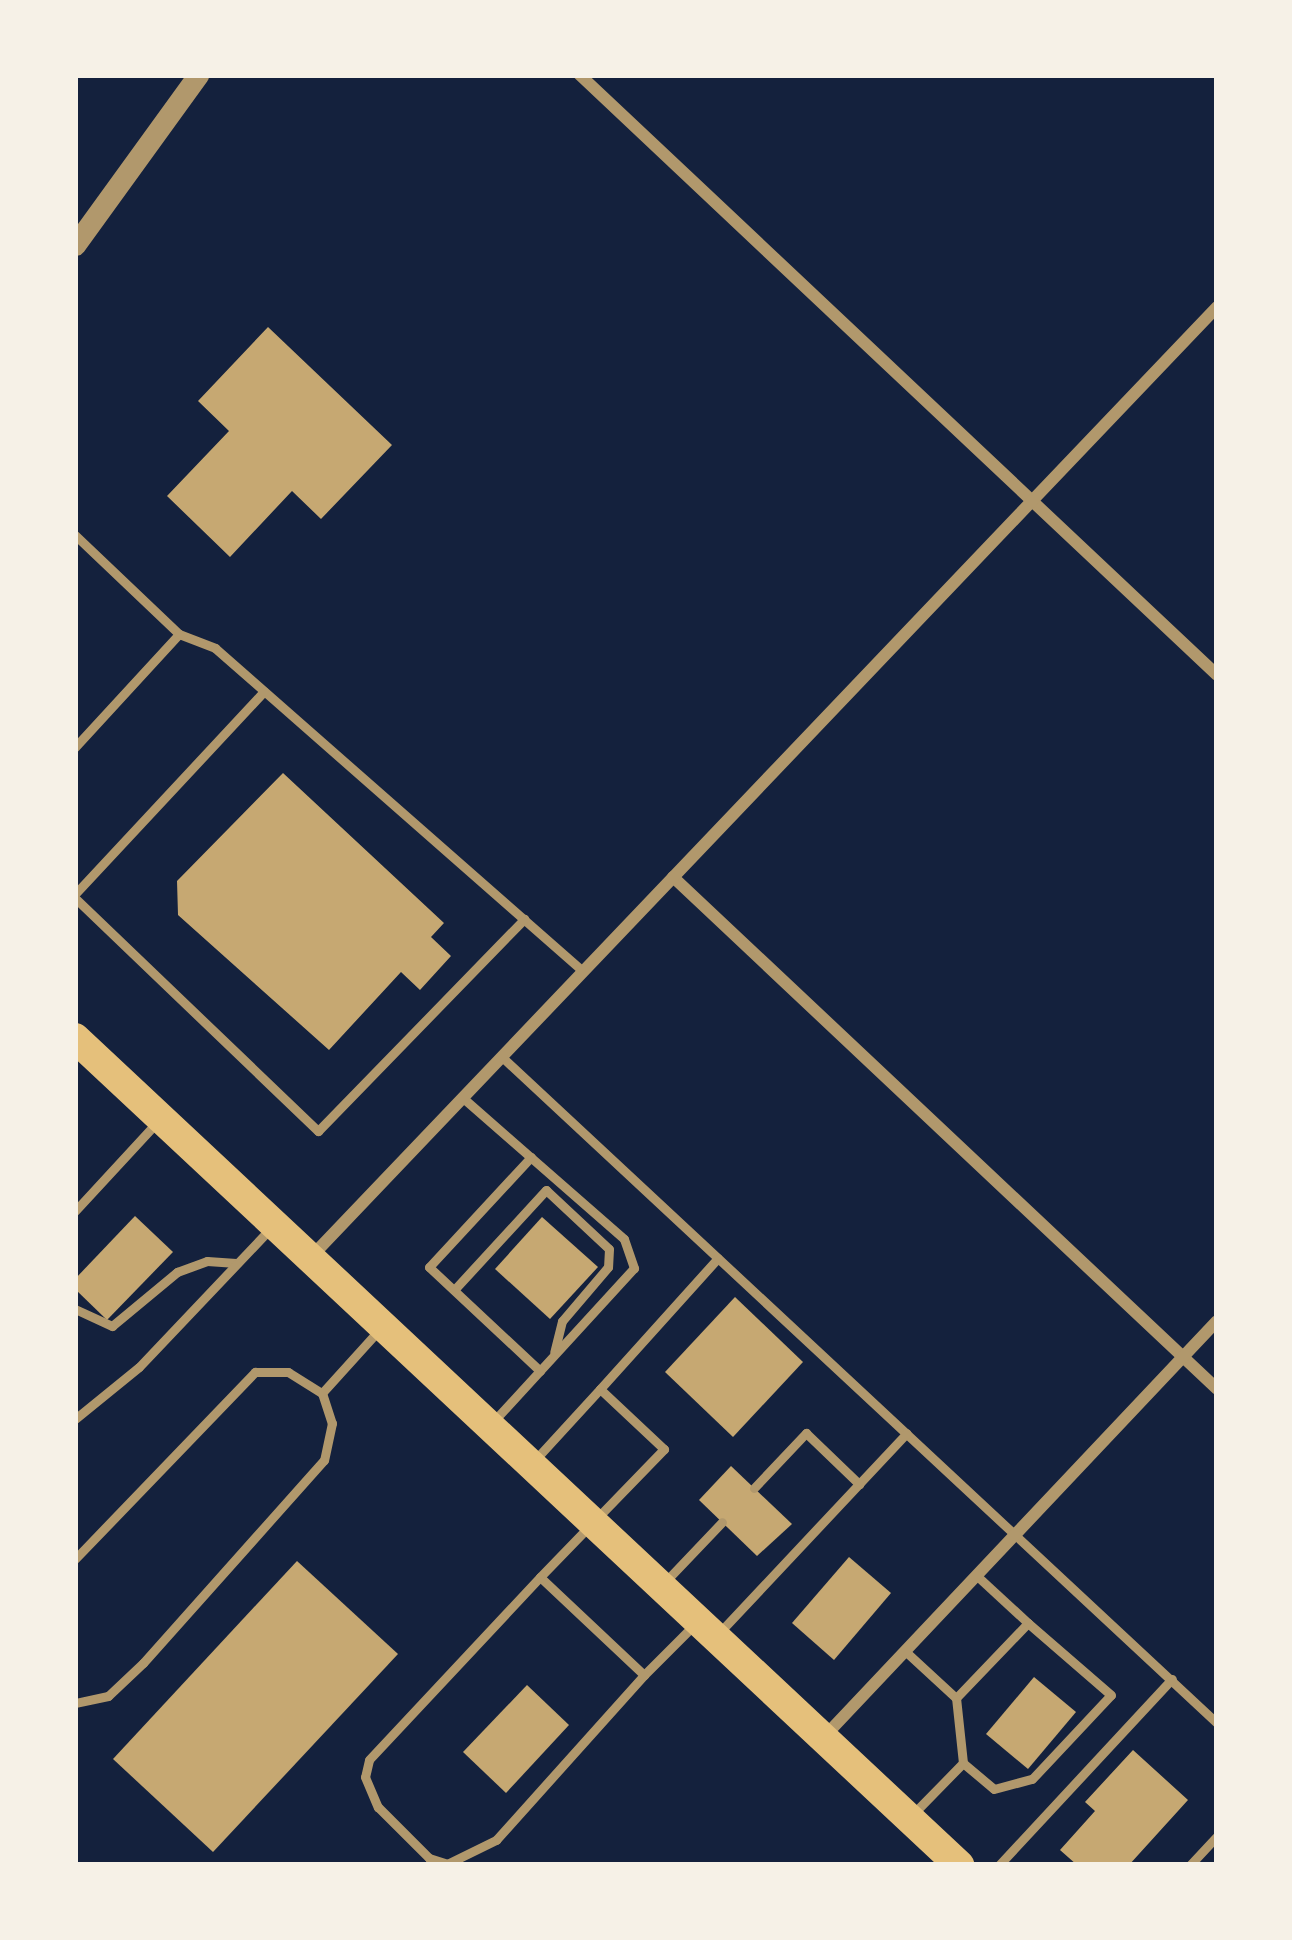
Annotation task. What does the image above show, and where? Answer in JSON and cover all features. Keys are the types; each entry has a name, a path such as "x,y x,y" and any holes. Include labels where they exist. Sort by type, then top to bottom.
{"main road":[{"path":"75,1038 959,1865"}],"street":[{"path":"75,245 198,75"},
{"path":"580,75 1217,675"},
{"path":"310,1258 1217,307"},
{"path":"673,877 1217,1389"},
{"path":"823,1738 1217,1321"}],"lane":[{"path":"75,535 179,634 215,648 584,970"},
{"path":"75,747 179,634"},
{"path":"264,691 75,896 318,1130 524,919"},
{"path":"502,1057 1018,1532 1217,1724"},
{"path":"463,1098 624,1238 634,1268 490,1425"},
{"path":"75,1210 161,1118"},
{"path":"531,1157 429,1267 540,1371"},
{"path":"454,1290 546,1190 609,1249 608,1267 562,1321 553,1357"},
{"path":"77,1413 139,1367 274,1225"},
{"path":"530,1465 718,1258"},
{"path":"75,1309 112,1325 177,1272 207,1261 236,1263"},
{"path":"322,1393 383,1326"},
{"path":"75,1559 255,1372 288,1372 322,1393 332,1423 313,1474 143,1663 108,1696 75,1703"},
{"path":"600,1389 664,1449 369,1760 365,1777 378,1807 429,1858 447,1864 496,1840 644,1675 707,1629 907,1433"},
{"path":"754,1489 806,1433 859,1484"},
{"path":"661,1586 722,1522"},
{"path":"905,1652 956,1698 963,1762 994,1789 1032,1779 1111,1695 976,1576"},
{"path":"540,1577 644,1675"},
{"path":"956,1698 1028,1623"},
{"path":"999,1865 1172,1679"},
{"path":"909,1818 963,1762"},
{"path":"1190,1865 1217,1836"}],"building":[{"path":"268,327 392,445 321,519 292,491 230,557 167,496 229,431 198,401"},
{"path":"283,773 444,923 431,937 451,956 420,990 401,972 329,1050 178,915 177,881"},
{"path":"135,1216 173,1252 107,1320 75,1289 75,1279"},
{"path":"542,1217 598,1267 550,1319 495,1269"},
{"path":"735,1297 803,1362 733,1437 665,1372"},
{"path":"731,1466 792,1524 757,1556 699,1500"},
{"path":"849,1557 891,1593 834,1660 792,1623"},
{"path":"297,1561 398,1654 213,1852 113,1759"},
{"path":"1034,1677 1076,1712 1028,1769 986,1734"},
{"path":"527,1685 569,1725 506,1793 463,1752"},
{"path":"1133,1750 1188,1800 1129,1865 1077,1865 1060,1850 1095,1811 1085,1802"}]}
